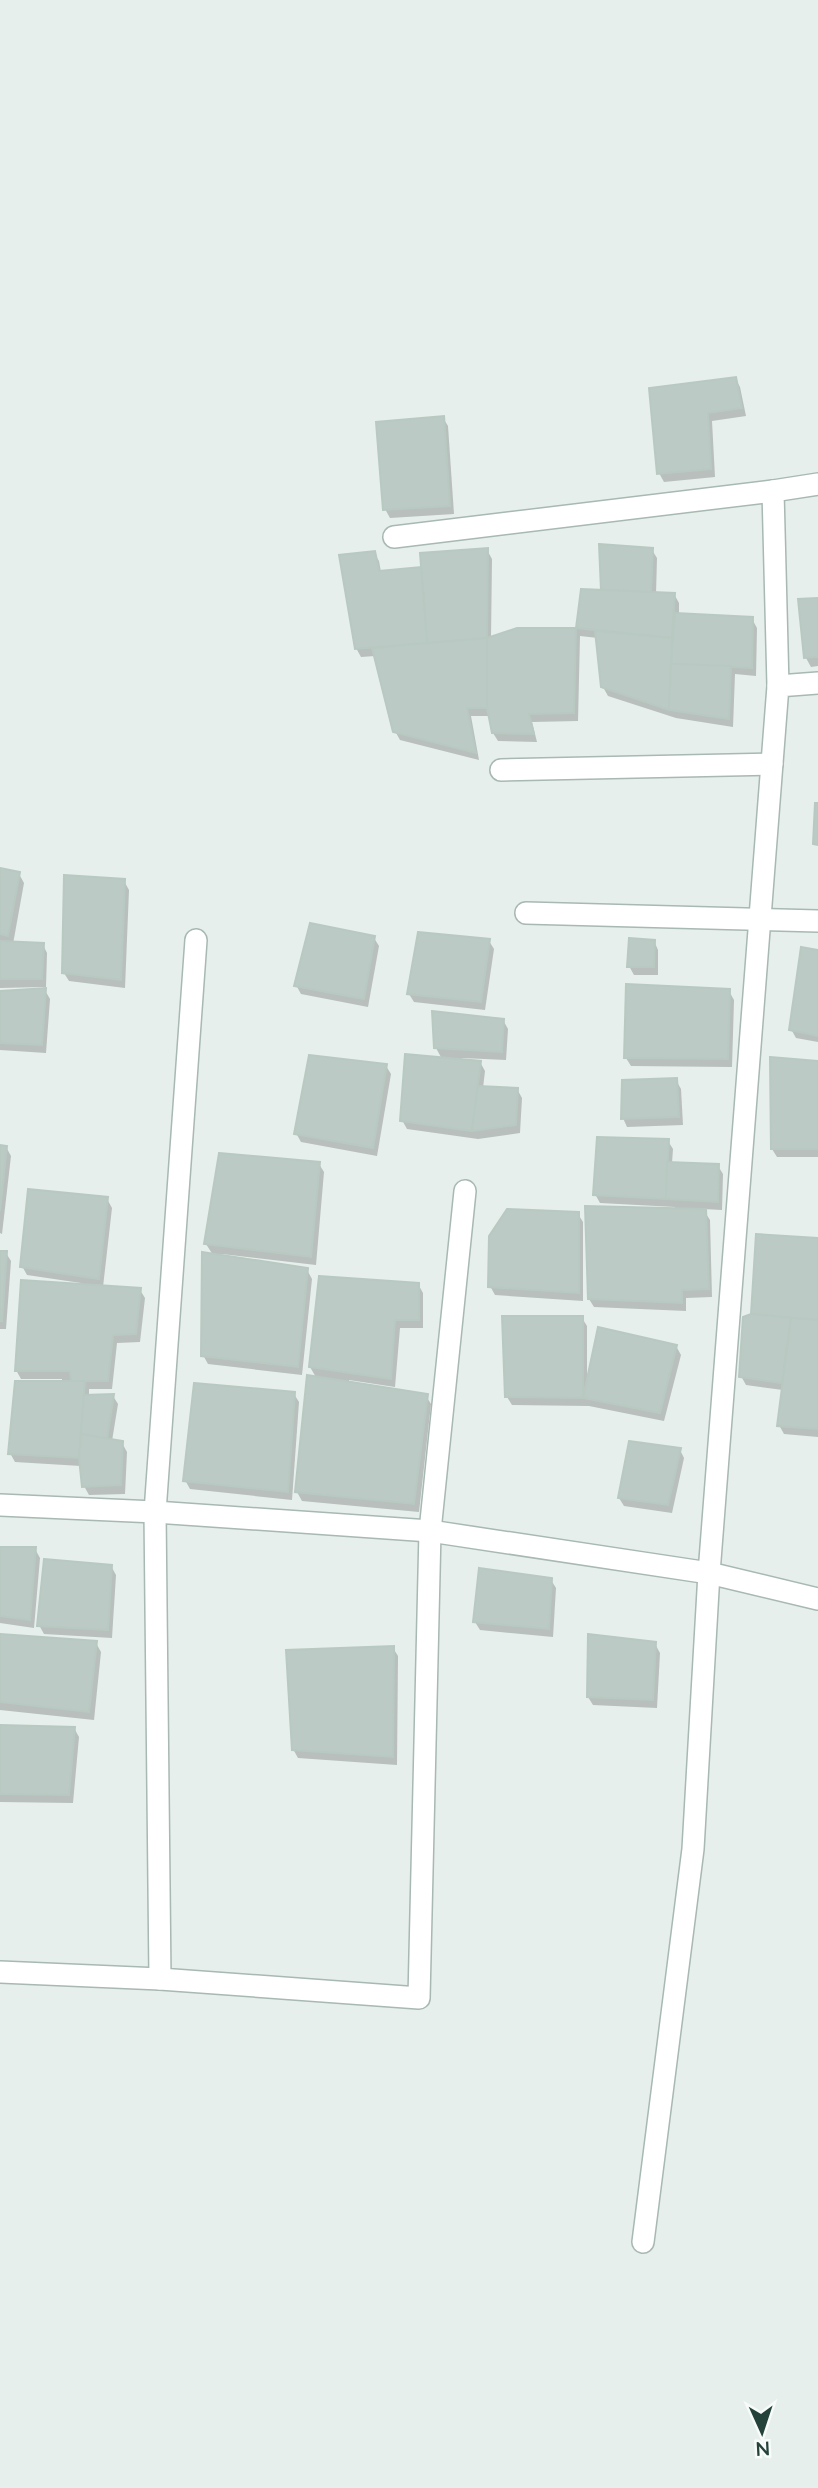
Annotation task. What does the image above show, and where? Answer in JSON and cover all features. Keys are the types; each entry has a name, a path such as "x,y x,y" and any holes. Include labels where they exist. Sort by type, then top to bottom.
{"street":[{"path":"394,537 818,485"},
{"path":"643,2242 694,1849 709,1573 778,686 773,491"},
{"path":"778,686 818,683"},
{"path":"501,769 772,764"},
{"path":"526,913 818,921"},
{"path":"160,1979 155,1512 196,940"},
{"path":"0,1972 160,1979 418,1998 430,1531 465,1191"},
{"path":"0,1506 155,1512 430,1531 709,1573 818,1599"}],"building":[{"path":"736,377 742,408 708,413 711,469 657,474 649,388"},
{"path":"444,416 450,506 383,510 376,422"},
{"path":"599,544 653,548 651,592 601,590"},
{"path":"488,548 487,638 427,643 420,553"},
{"path":"375,551 379,571 421,567 427,643 355,649 339,555"},
{"path":"581,589 675,593 672,638 576,628"},
{"path":"818,598 818,657 804,658 798,599"},
{"path":"675,613 753,617 752,668 671,664"},
{"path":"517,628 576,628 574,713 529,714 534,734 492,733 487,708 487,638"},
{"path":"595,631 672,638 669,710 601,687"},
{"path":"487,638 487,708 467,708 476,753 393,732 372,648"},
{"path":"671,664 731,666 729,719 669,710"},
{"path":"815,803 818,803 818,845 813,844"},
{"path":"0,868 20,872 8,936 0,934"},
{"path":"64,875 125,879 121,980 62,973"},
{"path":"310,923 375,936 364,999 294,986"},
{"path":"418,932 490,939 481,1002 407,994"},
{"path":"629,938 655,940 654,967 627,967"},
{"path":"0,941 44,943 42,979 0,979"},
{"path":"801,947 818,950 818,1036 789,1030"},
{"path":"626,984 730,989 728,1059 624,1058"},
{"path":"46,988 42,1045 0,1043 0,991"},
{"path":"432,1011 504,1019 502,1052 434,1048"},
{"path":"405,1054 481,1061 472,1131 400,1121"},
{"path":"309,1055 387,1064 373,1148 294,1134"},
{"path":"770,1057 818,1061 818,1149 771,1149"},
{"path":"677,1078 679,1117 621,1119 622,1080"},
{"path":"478,1086 518,1088 516,1125 472,1131"},
{"path":"597,1137 669,1139 666,1199 593,1195"},
{"path":"0,1145 7,1146 0,1211"},
{"path":"219,1153 320,1162 311,1257 204,1244"},
{"path":"667,1162 719,1164 718,1202 666,1199"},
{"path":"28,1189 108,1197 99,1279 20,1267"},
{"path":"585,1206 706,1209 709,1289 682,1290 682,1303 588,1299"},
{"path":"507,1209 579,1212 579,1293 488,1287 489,1236"},
{"path":"756,1234 818,1238 818,1320 751,1314"},
{"path":"0,1251 7,1251 2,1321 0,1321"},
{"path":"202,1252 308,1268 298,1367 201,1356"},
{"path":"319,1276 419,1283 419,1320 395,1320 391,1379 309,1367"},
{"path":"21,1280 141,1288 136,1334 113,1335 108,1381 71,1381 70,1371 15,1371"},
{"path":"751,1314 791,1318 782,1383 739,1377 743,1317"},
{"path":"502,1316 583,1316 583,1398 505,1397"},
{"path":"791,1318 818,1320 818,1429 777,1426"},
{"path":"598,1327 677,1345 660,1413 583,1398"},
{"path":"307,1375 428,1394 414,1504 295,1492"},
{"path":"15,1381 85,1381 79,1458 8,1454"},
{"path":"194,1383 295,1392 288,1492 183,1481"},
{"path":"114,1394 107,1439 81,1434 84,1395"},
{"path":"81,1434 123,1441 121,1485 82,1487 79,1458"},
{"path":"629,1441 681,1448 668,1505 618,1498"},
{"path":"0,1547 36,1547 30,1620 0,1616"},
{"path":"44,1559 112,1565 108,1630 37,1626"},
{"path":"479,1568 552,1578 549,1629 473,1622"},
{"path":"0,1634 97,1641 89,1712 0,1702"},
{"path":"588,1634 656,1642 653,1700 587,1697"},
{"path":"394,1646 393,1757 292,1750 286,1650"},
{"path":"0,1725 75,1727 69,1795 0,1794"}]}
